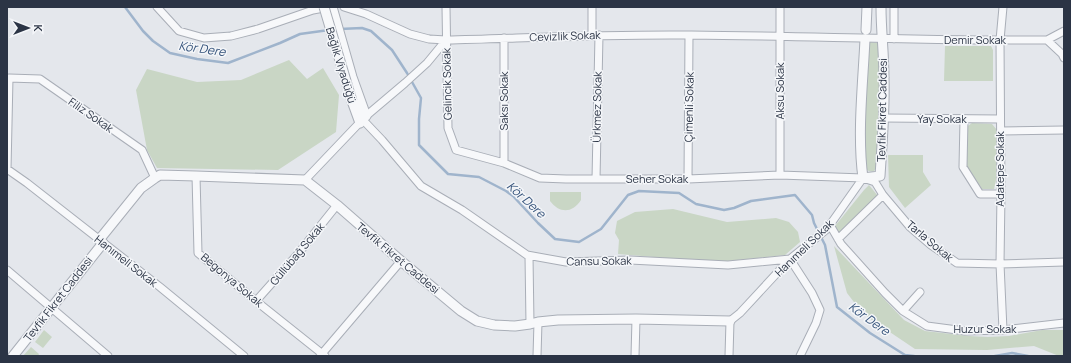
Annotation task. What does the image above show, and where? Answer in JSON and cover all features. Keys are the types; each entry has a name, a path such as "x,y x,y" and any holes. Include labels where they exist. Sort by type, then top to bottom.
{"street":[{"path":"157,7 179,31 204,38 231,36 258,29 313,10 331,7"},
{"name":"Bağlık Viyadüğü","path":"324,7 363,120"},
{"name":"Bağlık Viyadüğü","path":"331,7 344,48 356,100"},
{"name":"Cevizlik Sokak","path":"344,7 366,14 410,34 429,39 446,40 596,35 780,37 866,34 883,39"},
{"name":"Gelincik Sokak","path":"446,7 448,128 456,150"},
{"name":"Ürkmez Sokak","path":"592,7 596,35 596,179"},
{"name":"Aksu Sokak","path":"780,7 780,175"},
{"name":"Tevfik Fikret Caddesi","path":"867,7 861,111 861,163 863,178 880,176 884,78 881,7"},
{"path":"894,7 894,39"},
{"name":"Adatepe Sokak","path":"1002,7 1000,40 1000,264 1003,330"},
{"name":"Demir Sokak","path":"883,39 1047,40 1064,31"},
{"name":"Çimenli Sokak","path":"688,179 689,35"},
{"name":"Saksı Sokak","path":"504,38 504,163"},
{"path":"305,180 363,120 427,63 446,40"},
{"path":"1047,40 1062,54 1064,58"},
{"name":"Filiz Sokak","path":"7,169 9,78 40,79 142,150 155,178"},
{"name":"Yay Sokak","path":"883,118 1000,119"},
{"path":"964,119 963,167 980,194 1001,194"},
{"name":"Cansu Sokak","path":"363,120 421,186 462,210 502,239 529,256 566,262 630,260 728,265 790,259"},
{"path":"1001,130 1064,130"},
{"name":"Seher Sokak","path":"456,150 504,163 540,178 688,179 780,175 863,178"},
{"name":"Hanımeli Sokak","path":"7,169 27,182 160,287 244,356"},
{"name":"Tevfik Fikret Caddesi","path":"14,356 52,308 141,188 160,175 305,180 461,311 477,321 494,325 515,326 558,320 636,319 730,321"},
{"name":"Begonya Sokak","path":"196,176 198,253 322,355"},
{"name":"Tarla Sokak","path":"863,178 875,182 883,195 910,227 957,264 1064,262"},
{"name":"Hanımeli Sokak","path":"730,321 740,313 790,259 828,227 863,178"},
{"path":"838,239 883,195"},
{"name":"Güllübağ Sokak","path":"256,301 297,255 337,206"},
{"name":"Huzur Sokak","path":"828,227 841,244 885,293 903,311 927,326 965,331 1003,330 1064,324"},
{"path":"529,256 536,356"},
{"path":"790,259 812,293 820,310 800,356"},
{"path":"322,355 401,261"},
{"path":"7,270 108,356"},
{"path":"903,311 920,292"},
{"path":"635,356 636,319"},
{"path":"729,356 730,321"}],"green space":[{"path":"869,42 879,43 880,82 876,168 874,171 867,170 865,167 865,93"},
{"path":"945,46 991,46 993,50 993,81 944,81"},
{"path":"289,60 307,79 323,68 339,95 336,132 278,170 157,168 147,150 136,90 147,69 197,82 241,80"},
{"path":"972,123 992,124 997,130 996,180 994,189 982,189 967,167 965,128"},
{"path":"888,155 923,155 923,172 931,185 905,208 889,187"},
{"path":"869,185 878,196 839,233 836,231 835,226"},
{"path":"550,192 581,192 581,200 574,208 570,210 561,210 550,201"},
{"path":"673,209 727,222 776,218 789,222 798,232 800,242 785,255 728,261 702,261 618,254 619,240 615,233 617,221 635,212"},
{"path":"834,246 904,320 925,331 988,337 1009,336 1042,330 1064,330 1064,356 1059,356 1034,346 987,350 915,349 863,314 847,293"},
{"path":"44,330 52,337 43,348 35,342"},
{"path":"31,347 39,354 38,356 23,356"}],"waterway":[{"name":"Kör Dere","path":"125,7 143,31 153,41 170,53 197,59 228,63 300,34 329,30"},
{"name":"Kör Dere","path":"340,29 362,28 371,31 392,50 421,98 419,145 448,174 479,177 506,191 513,196 555,239 579,242 601,229 628,195 639,191 679,193 696,204 724,210 734,208 751,201 795,195 812,215 814,223 825,245 837,307 870,333 905,355 914,356"},
{"name":"Kör Dere","path":"995,356 1012,353 1028,356"}]}
